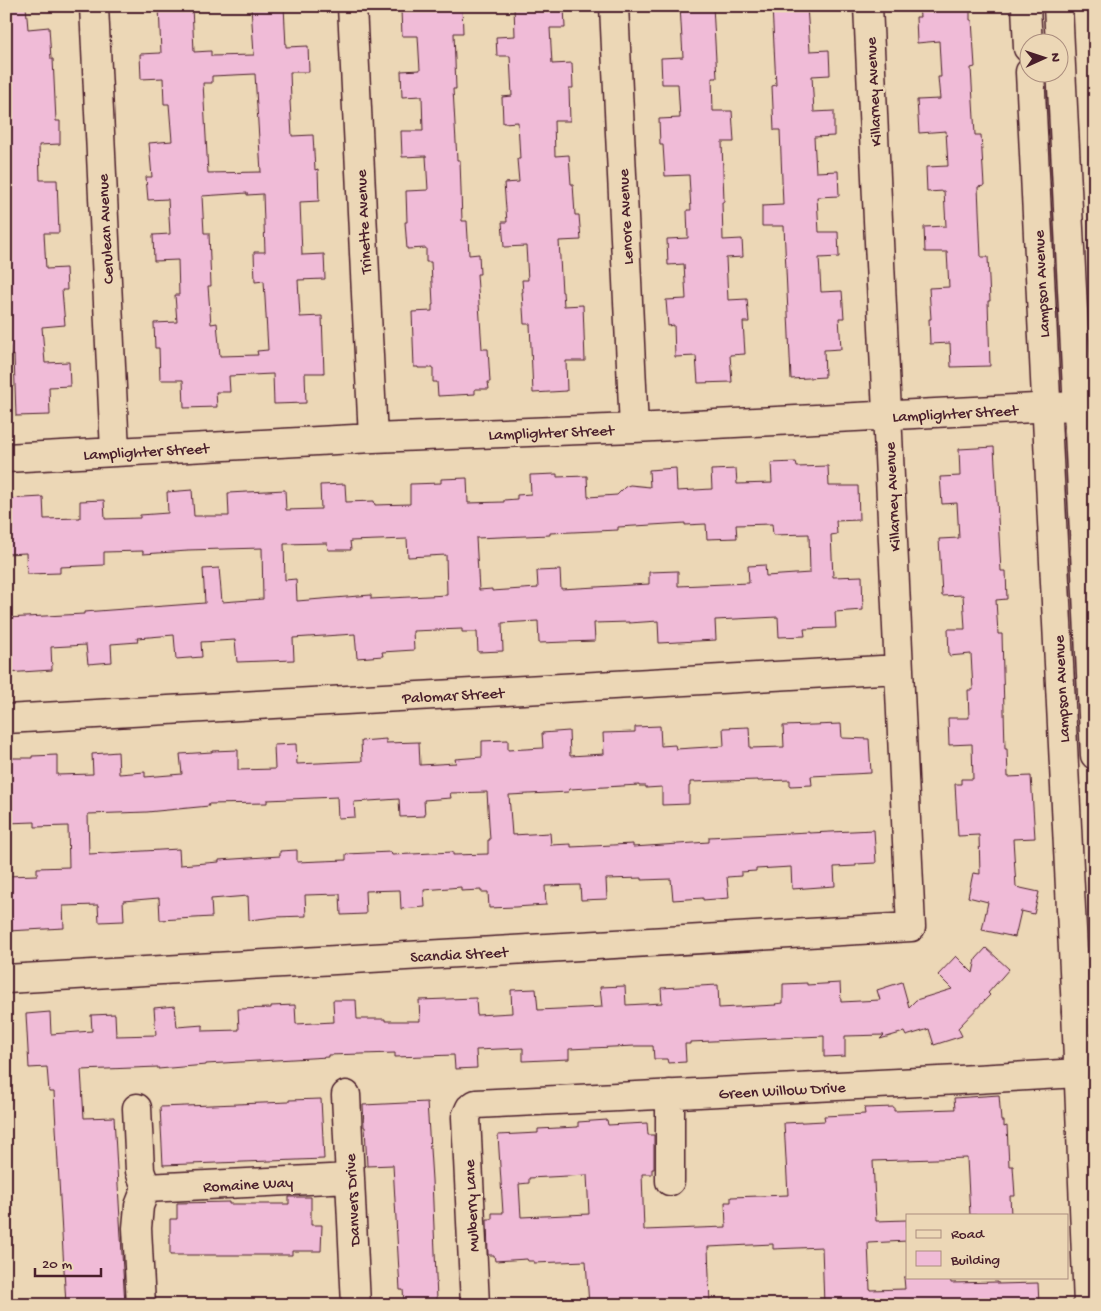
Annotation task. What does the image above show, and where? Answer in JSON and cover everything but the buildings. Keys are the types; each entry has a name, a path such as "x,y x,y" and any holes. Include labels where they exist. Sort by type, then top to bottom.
{"street":[{"name":"Cerulean Avenue","path":"94,6 115,451"},
{"name":"Trinette Avenue","path":"352,6 373,438"},
{"name":"Lenore Avenue","path":"614,6 634,428"},
{"name":"Killarney Avenue","path":"868,6 911,927"},
{"path":"1026,6 1027,32"},
{"name":"Lampson Avenue","path":"1058,6 1086,405 1095,755"},
{"name":"Lampson Avenue","path":"1030,82 1046,407 1086,1010 1088,1305"},
{"name":"Lamplighter Street","path":"6,458 373,438 634,428 1086,405"},
{"name":"Palomar Street","path":"6,719 899,669"},
{"name":"Scandia Street","path":"6,979 911,927"},
{"name":"Green Willow Drive","path":"470,1108 476,1104 1087,1072"},
{"path":"670,1094 670,1181"},
{"name":"Danvers Drive","path":"346,1095 356,1305"},
{"path":"137,1108 140,1171 146,1188 139,1206 137,1228 141,1305"},
{"name":"Mulberry Lane","path":"470,1108 466,1116 475,1305"},
{"name":"Romaine Way","path":"146,1188 350,1178"}]}
